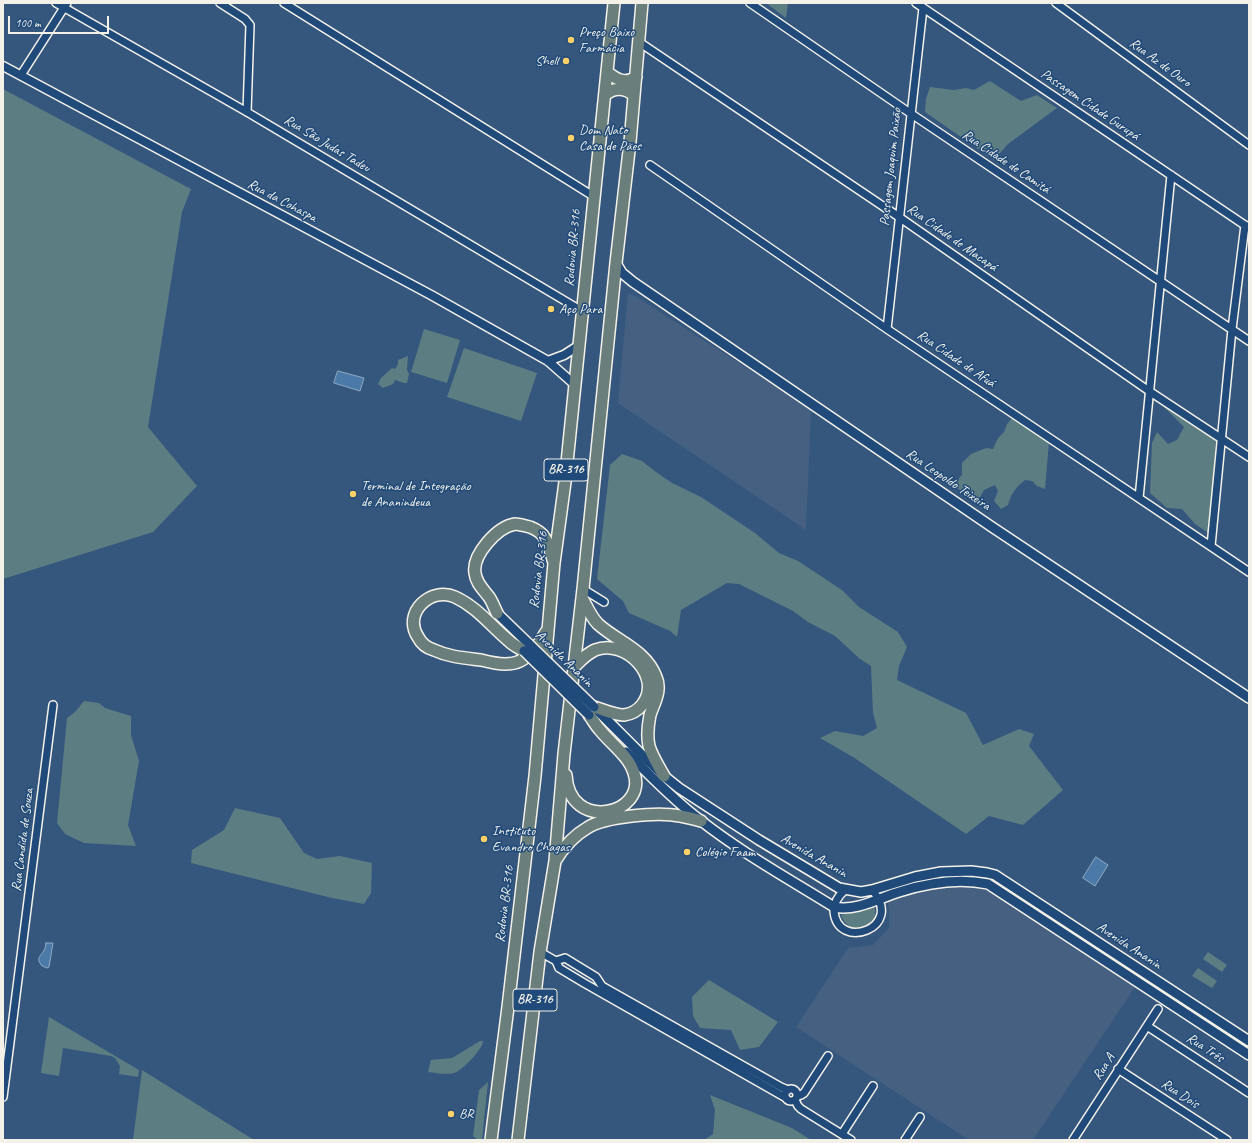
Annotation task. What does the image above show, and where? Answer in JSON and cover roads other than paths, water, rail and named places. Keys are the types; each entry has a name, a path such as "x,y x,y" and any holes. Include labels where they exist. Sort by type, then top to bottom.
{"highway":[{"name":"Rodovia BR-316","path":"491,1140 535,776 546,657 547,629 565,482 593,196 614,3"},
{"name":"BR-316","path":"518,1140 540,952 555,861 564,754 636,77 642,3"},
{"path":"607,72 616,79 623,81 630,81 636,77"},
{"path":"605,95 618,89 629,91 634,95"},
{"path":"497,613 490,598 477,580 474,572 477,558 494,535 514,524 524,525 536,529 544,536 550,548 554,563"},
{"path":"582,593 594,619 610,633 637,651 645,659 657,678 658,689 650,715 648,732 649,746 664,776"},
{"path":"527,648 509,642 474,608 448,594 438,594 430,597 415,613 415,633 420,641 427,647 451,656 507,664 520,661 532,652 540,643 547,629"},
{"path":"564,754 566,782 572,797 584,808 592,812 608,811 628,802 636,788 634,773 620,750 599,730 592,711 624,715 637,710 646,700 649,692 648,678 641,666 634,659 622,650 613,648 594,650 574,668"},
{"path":"555,861 567,844 578,834 588,827 602,821 655,815 679,816 701,821"}],"main road":[{"name":"Rua Leopoldo Teixeira","path":"616,263 622,273 633,282 999,531 1249,698"},
{"path":"614,288 624,282 633,282"},
{"name":"Avenida Ananin","path":"497,613 527,648 592,711 664,776 679,788 833,885 845,890 861,892 915,877 941,872 971,871 995,875 1249,1041"},
{"name":"Avenida Ananin","path":"592,711 666,792 701,821 736,846 834,907 841,909 849,908 901,891 948,882 969,881 988,884 1249,1054"}],"street":[{"name":"Rua São Judas Tadeu","path":"56,3 66,6 582,311"},
{"path":"220,3 245,19 250,25 247,112"},
{"path":"284,3 593,196"},
{"name":"Rua Cidade de Camitá","path":"750,3 910,113 1249,341"},
{"name":"Passagem Cidade Gurupá","path":"916,3 1247,227"},
{"name":"Rua Az de Ouro","path":"1056,3 1249,144"},
{"path":"21,75 66,6"},
{"name":"Passagem Joaquim Paixão","path":"887,329 910,113 923,8"},
{"name":"Rua Cidade de Macapá","path":"639,42 899,217 1149,390 1249,457"},
{"name":"Rua da Cohaspa","path":"3,66 424,291 548,361 574,384"},
{"name":"Rua Cidade de Afuá","path":"650,165 887,329 1249,572"},
{"path":"1139,498 1171,175"},
{"path":"1211,546 1232,329 1247,227"},
{"path":"548,361 564,355 578,346"},
{"path":"582,593 604,602"},
{"name":"Rua Candida de Souza","path":"3,1097 53,705"},
{"path":"845,890 836,900 834,907 836,920 840,926 852,932 865,932 871,929 878,921 881,914 881,907 879,899 872,890"},
{"path":"540,952 556,961 559,968 571,975 600,989 781,1088 788,1090 795,1089 798,1106 801,1109 851,1140"},
{"path":"556,961 565,958 577,965 596,977 600,989 790,1101 804,1093 828,1056"},
{"path":"571,975 577,965"},
{"name":"Rua A","path":"1074,1140 1118,1069 1158,1009"},
{"name":"Rua Três","path":"1147,1026 1249,1093"},
{"name":"Rua Dois","path":"1118,1069 1227,1140"},
{"path":"842,1134 873,1086"},
{"path":"786,1098 785,1094 788,1090"},
{"path":"905,1140 920,1117"}],"place":[{"name":"Preço Baixo Farmácia","path":"571,40"},
{"name":"Shell","path":"566,61"},
{"name":"Dom Nato Casa de Pães","path":"571,138"},
{"name":"Aço Para","path":"551,309"},
{"name":"Terminal de Integração de Ananindeua","path":"353,494"},
{"name":"Instituto Evandro Chagas","path":"484,839"},
{"name":"Colégio Faam","path":"687,852"},
{"name":"BR","path":"451,1114"}]}
